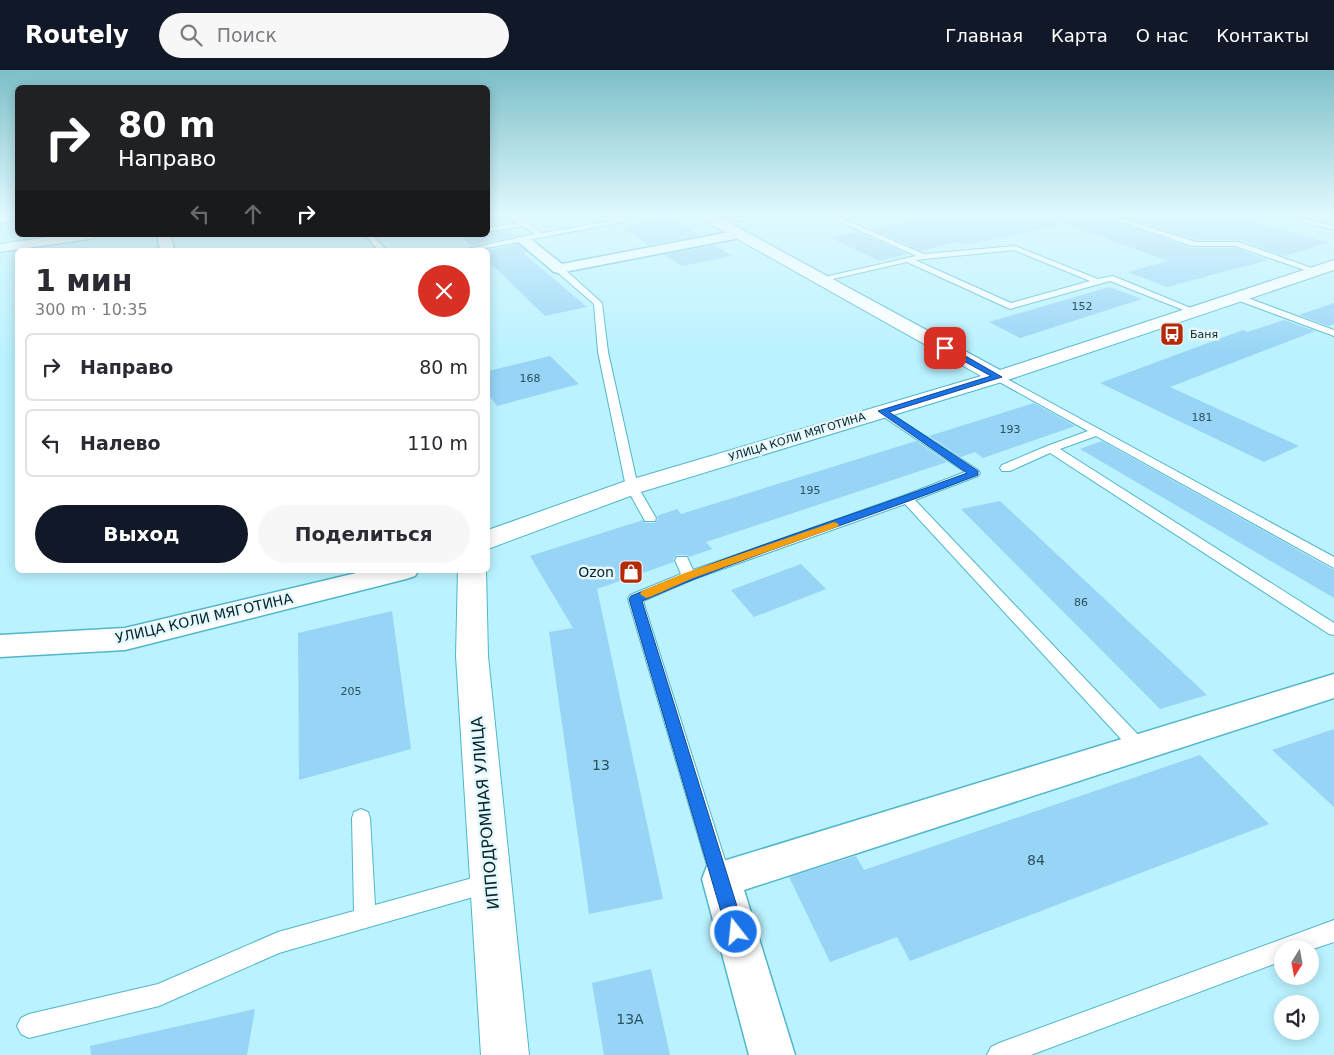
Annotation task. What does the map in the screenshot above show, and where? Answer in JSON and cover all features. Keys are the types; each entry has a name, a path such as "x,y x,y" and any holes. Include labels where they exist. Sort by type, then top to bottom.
{"street":[{"path":"550,262 559,269 595,262"},
{"path":"790,262 998,377"},
{"name":"УЛИЦА КОЛИ МЯГОТИНА","path":"490,540 632,487 998,377 1334,265"},
{"name":"УЛИЦА КОЛИ МЯГОТИНА","path":"0,646 125,639 394,573"},
{"name":"ИППОДРОМНАЯ УЛИЦА","path":"472,573 472,656 505,1055"},
{"path":"772,1055 721,879 1138,746 1334,686"}],"lane":[{"path":"823,280 900,262"},
{"path":"912,262 1010,306 1110,278 1194,311"},
{"path":"1049,262 1097,281"},
{"path":"1289,262 1316,271"},
{"path":"559,269 598,303 603,352 632,487 650,518"},
{"path":"1236,297 1334,333"},
{"path":"998,377 1334,563"},
{"path":"721,879 635,599 689,576 907,499 974,473 882,411"},
{"path":"1006,468 1051,448 1097,432"},
{"path":"1051,448 1334,630"},
{"path":"907,499 1138,746"},
{"path":"682,560 689,576"},
{"path":"361,818 365,918"},
{"path":"28,1026 159,995 278,943 490,883"},
{"path":"1308,940 1334,930"},
{"path":"999,1055 1274,953"}],"building":[{"path":"490,262 534,262 587,307 545,316"},
{"path":"675,262 702,262 682,266"},
{"path":"1164,262 1261,262 1167,287 1128,272"},
{"path":"1109,287 1142,299 1020,338 989,322"},
{"path":"1334,303 1334,324 1328,326 1299,315"},
{"path":"1284,320 1315,331 1170,387 1299,446 1264,462 1100,383 1243,330 1247,332"},
{"path":"550,356 579,384 497,406 490,397 490,371"},
{"path":"1034,403 1075,426 983,458 975,452 961,457 929,436"},
{"path":"916,441 947,462 706,542 712,549 689,557 687,555 677,555 673,559 674,562 597,589 663,899 589,914 549,632 573,628 530,556 643,520 645,523 655,523 658,519 657,516 677,509 681,514"},
{"path":"1102,441 1334,570 1334,598 1080,449"},
{"path":"1000,501 1207,695 1160,709 961,509"},
{"path":"801,564 826,589 754,617 731,590"},
{"path":"392,611 411,749 299,780 298,633"},
{"path":"1334,729 1334,807 1272,750"},
{"path":"1200,755 1269,824 910,961 897,937 830,962 789,877 856,856 864,870"},
{"path":"651,969 670,1055 604,1055 592,983"},
{"path":"255,1009 247,1055 91,1055 90,1046"}],"slow traffic":[{"path":"646,594 689,576 834,525"}],"place":[{"name":"Баня","path":"1172,334"},
{"name":"Ozon","path":"631,572"}],"route":[{"path":"736,932 635,599 689,576 907,499 974,473 882,411 998,377 945,348"}]}
